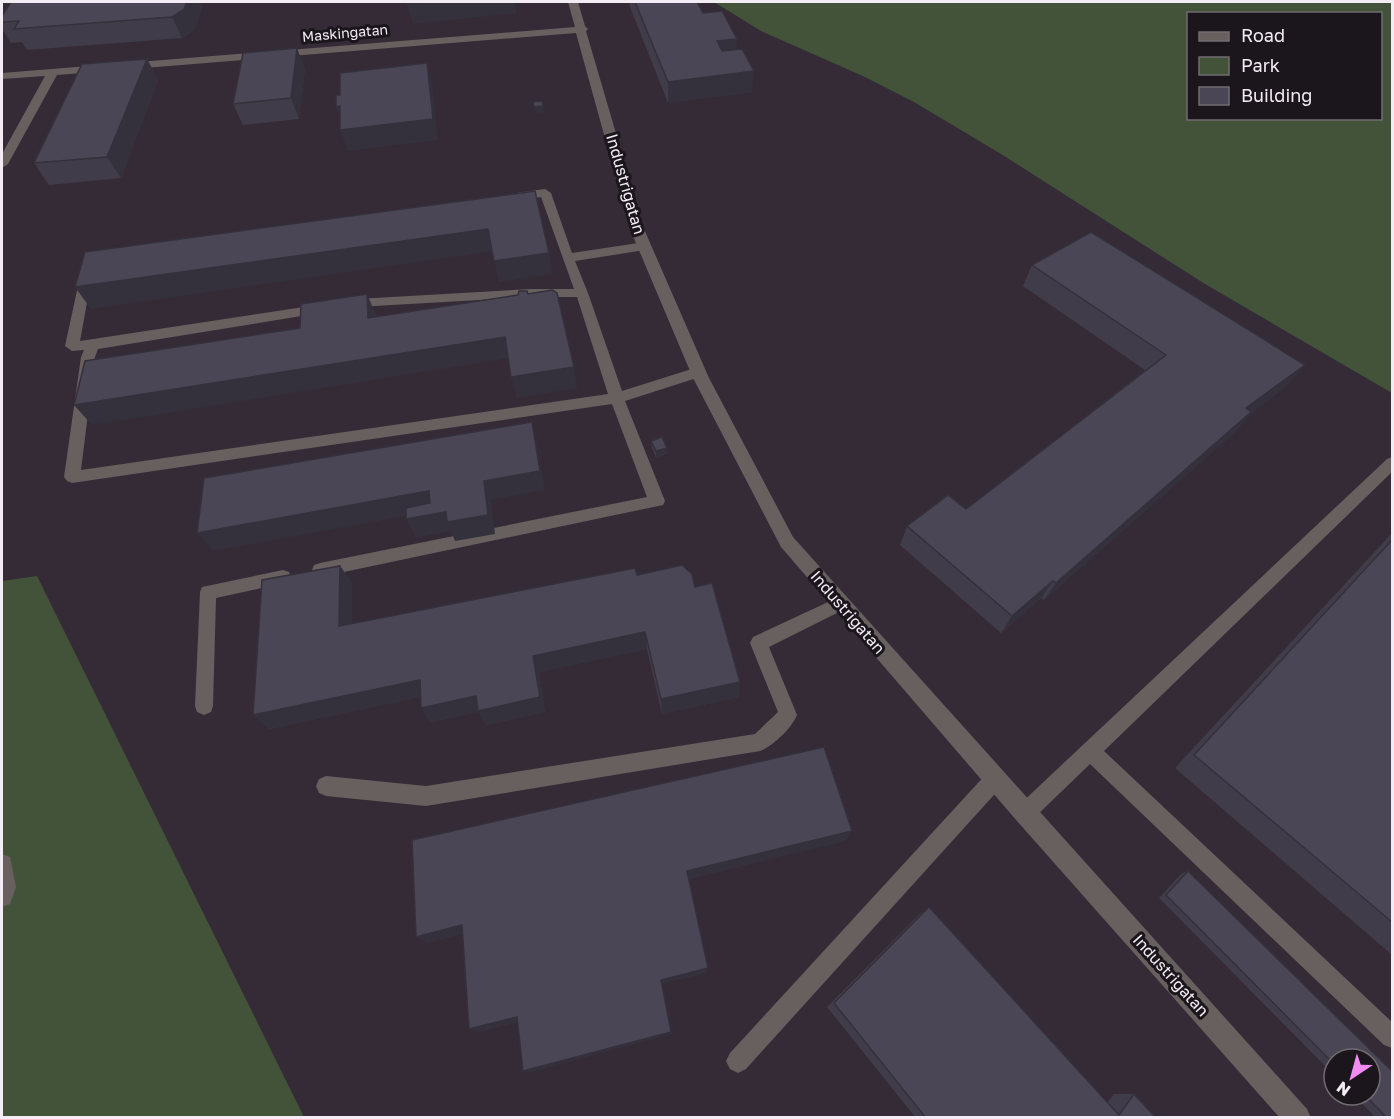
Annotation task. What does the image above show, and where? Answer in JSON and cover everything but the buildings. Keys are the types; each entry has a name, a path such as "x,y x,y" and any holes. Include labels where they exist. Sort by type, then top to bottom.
{"street":[{"name":"Industrigatan","path":"573,2 583,29 637,229 698,372 787,542 1025,813 1298,1118"},
{"name":"Maskingatan","path":"2,76 583,29"},
{"path":"2,164 53,72"},
{"path":"2,865 5,887 2,896"}],"lane":[{"path":"204,706 208,592 657,501 617,398 545,193 498,199"},
{"path":"567,258 645,246"},
{"path":"90,257 72,346 93,345 357,303 531,293 582,293"},
{"path":"93,345 88,357 72,477 617,398 698,372"},
{"path":"1025,813 1392,463"},
{"path":"327,786 426,796 760,741 788,715 759,643 841,603"},
{"path":"1090,751 1392,1037"},
{"path":"738,1061 995,778"}],"green space":[{"path":"714,2 1392,2 1392,393 1205,284 1001,154 914,102 865,77 761,31"},
{"path":"37,576 304,1117 2,1118 2,581"}]}
